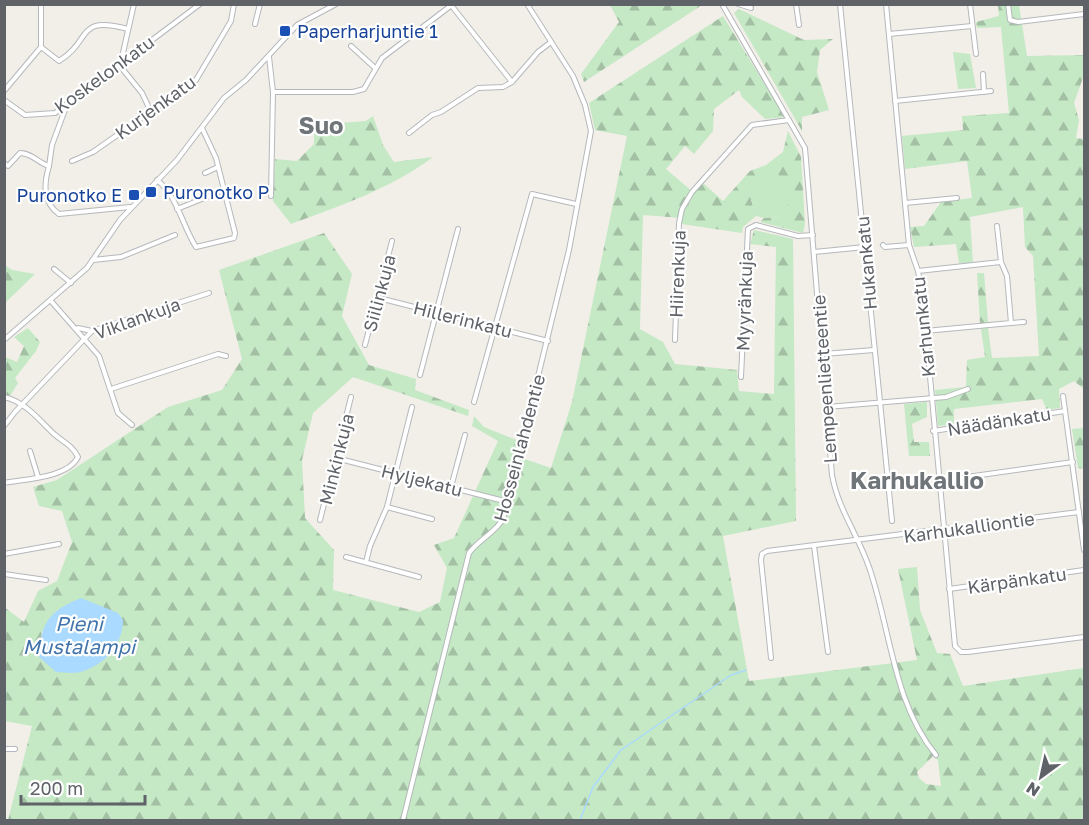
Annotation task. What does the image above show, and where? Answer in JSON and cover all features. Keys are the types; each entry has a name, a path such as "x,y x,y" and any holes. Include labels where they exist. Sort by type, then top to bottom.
{"street":[{"path":"4,91 40,47 41,4"},
{"path":"134,4 120,66 142,93 152,112"},
{"name":"Koskelonkatu","path":"4,100 20,112 32,117 55,113 66,107 200,4"},
{"name":"Kurjenkatu","path":"72,161 93,152 152,112 202,73 234,16 234,4"},
{"path":"255,24 260,4"},
{"path":"4,340 51,301 93,260 130,207 158,180 224,98 297,25 336,4"},
{"path":"409,133 432,115 441,112 478,88 503,87 512,82 538,52 551,42 527,4"},
{"name":"Lempeenlietteentie","path":"722,4 805,148 832,475 836,496 860,540 908,710 921,738 936,755"},
{"path":"738,4 751,8"},
{"path":"796,4 799,25"},
{"name":"Hukankatu","path":"840,4 892,521"},
{"name":"Karhunkatu","path":"886,4 909,244 918,271 926,331 953,640 957,650 968,652 1084,637"},
{"path":"970,4 976,54"},
{"path":"1008,4 1010,20 1084,14"},
{"path":"273,92 353,92 364,89 382,58 452,5 512,82"},
{"path":"40,47 59,60 92,26 106,24 128,29"},
{"path":"889,34 972,26"},
{"name":"Hosseinlahdentie","path":"403,820 469,553 474,545 496,531 503,519 508,502 574,224 591,131 585,105 573,76 551,42"},
{"path":"351,46 375,68"},
{"path":"268,56 273,92 271,196"},
{"path":"983,74 984,92"},
{"path":"895,101 991,91"},
{"path":"66,107 52,145 45,180 48,203 59,214 130,207"},
{"name":"Hiirenkuja","path":"675,340 679,222 682,209 692,192 753,125 790,120"},
{"path":"158,180 174,196 177,209 198,248 234,238 235,234 218,168 202,128"},
{"path":"4,163 8,166 20,153 27,153 41,164 49,166"},
{"path":"205,173 218,168"},
{"path":"177,209 224,190"},
{"path":"474,402 532,194 576,204"},
{"path":"905,203 957,198"},
{"name":"Myyränkuja","path":"741,377 746,237 751,226 756,225 798,236 813,235"},
{"path":"997,226 1000,262 1007,276 1011,323"},
{"path":"420,375 458,229"},
{"path":"93,260 121,257 175,235"},
{"name":"Siilinkuja","path":"365,345 379,298 392,240"},
{"path":"883,245 885,247 909,244"},
{"path":"814,252 865,247"},
{"path":"918,271 1000,262"},
{"path":"54,269 71,283"},
{"name":"Viklankuja","path":"4,426 92,331 209,293"},
{"name":"Hillerinkatu","path":"379,298 548,341"},
{"path":"51,301 99,356 118,413 132,425"},
{"path":"926,331 1024,322"},
{"path":"75,326 92,331"},
{"path":"823,354 874,350"},
{"path":"111,389 218,354 226,356"},
{"path":"827,407 955,396 968,389"},
{"path":"1063,396 1084,550"},
{"path":"4,397 22,405 41,418 78,457 64,469 38,477 4,483"},
{"name":"Minkinkuja","path":"320,520 351,397"},
{"path":"366,562 370,546 387,507 412,407"},
{"name":"Näädänkatu","path":"933,431 1065,411"},
{"path":"450,487 465,435"},
{"path":"30,451 38,477"},
{"name":"Hyljekatu","path":"336,458 508,502"},
{"path":"938,481 1073,462"},
{"path":"387,507 432,519"},
{"name":"Karhukalliontie","path":"771,658 762,554 1079,512"},
{"path":"4,554 59,544"},
{"path":"814,546 828,652"},
{"path":"346,557 419,577"},
{"name":"Kärpänkatu","path":"949,589 1084,570"},
{"path":"4,574 46,580"},
{"path":"4,749 15,749"}],"green space":[{"path":"610,5 702,5 584,82 581,74 619,22"},
{"path":"998,5 1019,5 1027,56 1084,55 1084,75 1074,103 1079,120 1076,138 1084,139 1084,389 1074,381 1059,389 1060,408 1047,410 1042,399 954,409 954,424 938,426 935,390 966,387 967,360 985,357 981,329 988,328 992,358 1039,356 1033,256 1025,247 1023,207 970,217 973,263 959,263 956,244 914,247 910,227 924,226 941,202 972,198 967,161 905,169 902,136 963,130 962,116 1009,113 1001,27 977,28 976,22 999,16"},
{"path":"739,9 804,40 833,39 820,50 817,72 829,110 802,117 802,131 734,13"},
{"path":"723,16 785,117 765,119 742,97 739,90 714,109 713,131 694,154 685,146 666,169 694,193 703,183 723,201 750,171 766,165 783,152 788,131 801,157 805,224 803,233 760,222 764,218 781,216 750,196 756,216 743,227 742,233 682,224 682,218 643,215 640,329 663,342 675,364 737,370 739,391 774,394 776,247 750,244 754,230 793,239 796,521 723,536 749,681 917,660 898,569 917,567 920,610 937,653 950,654 963,686 1084,668 1084,820 8,820 32,726 5,721 4,607 24,622 38,591 57,581 72,542 62,511 39,506 33,487 57,480 168,407 222,390 242,359 219,270 324,233 352,274 342,316 369,365 416,379 415,390 469,410 468,416 353,377 313,413 302,460 305,518 334,550 333,590 419,612 440,602 447,568 434,545 454,538 498,441 472,426 474,416 484,427 519,441 516,456 551,468 572,402 627,136 595,130 589,103","holes":["42,631 108,657 80,672 39,657","934,755 938,761 941,786 926,784 919,778 917,772"]},
{"path":"953,52 970,54 976,88 958,89"},
{"path":"373,116 383,145 394,162 433,157 383,187 291,224 273,201 275,159 297,161 314,144 314,125 366,121"},
{"path":"762,174 779,175 788,204 781,216 764,218 756,216 750,196"},
{"path":"5,265 12,270 35,274 5,303"},
{"path":"977,273 984,273 988,323 980,324"},
{"path":"28,328 40,342 36,351 15,378 18,383 10,396 5,395 5,357 17,362 24,346 14,337"},
{"path":"927,402 927,417 912,424 914,442 929,442 930,456 909,456 904,404"},
{"path":"1084,428 1084,469 1078,468 1072,429"}],"water":[{"name":"Pieni Mustalampi","path":"81,598 118,613 123,620 120,638 116,646 97,665 77,673 56,672 39,657 45,626 54,613"}],"waterway":[{"path":"580,820 593,787 621,750 731,675 746,670"}],"place":[{"name":"Paperharjuntie 1","path":"285,31"},
{"name":"Puronotko P","path":"151,192"},
{"name":"Puronotko E","path":"134,195"}],"district":[{"name":"Suo","path":"321,124"},
{"name":"Karhukallio","path":"917,479"}]}
